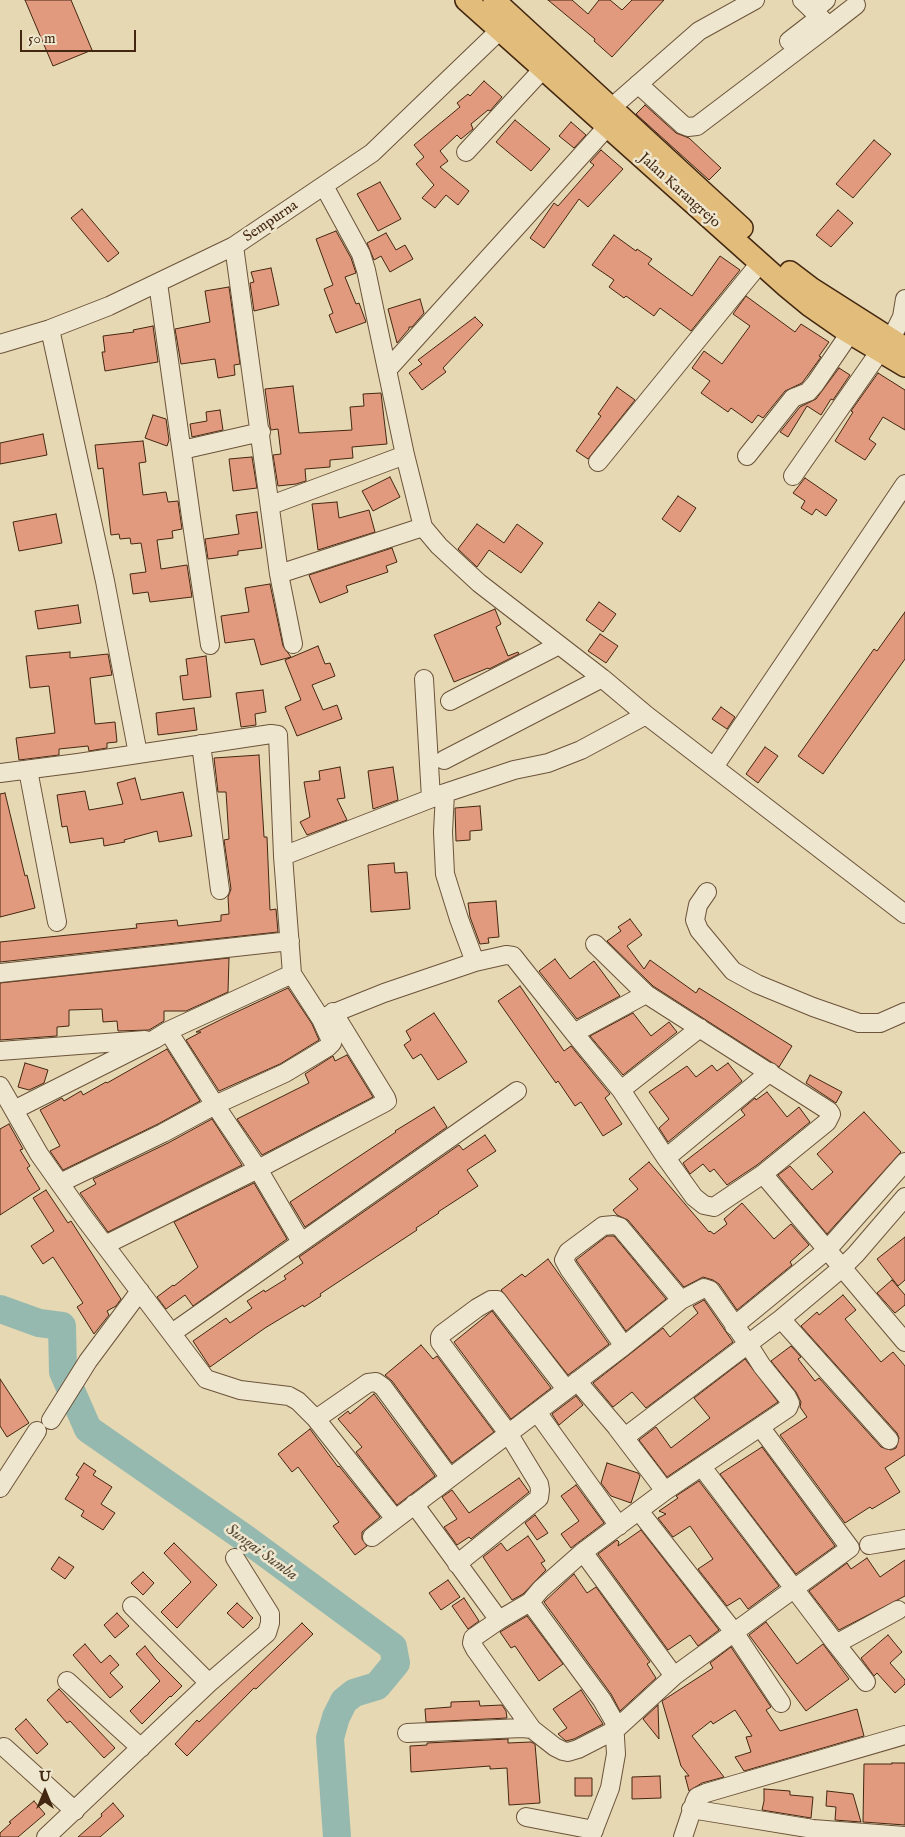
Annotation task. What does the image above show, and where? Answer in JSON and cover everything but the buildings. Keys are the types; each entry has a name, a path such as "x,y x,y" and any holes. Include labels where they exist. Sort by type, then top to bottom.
{"main road":[{"name":"Jalan Karangrejo","path":"466,0 544,69 609,117 788,270 892,346 905,366"},
{"name":"Jalan Karangrejo","path":"494,0 609,117 760,264 810,306 850,333 892,346"}],"street":[{"path":"388,369 638,84 699,32 755,0"},
{"path":"638,84 683,125 818,11 856,5"},
{"name":"Sempurna","path":"0,344 109,306 234,246 372,153 500,30"},
{"path":"466,152 544,69"},
{"path":"324,186 361,254 370,285 405,455 423,527 439,546 479,583 602,678 646,715 905,914"},
{"path":"234,246 280,574 293,644"},
{"path":"598,462 760,264"},
{"path":"158,283 210,645"},
{"path":"793,476 892,346 902,317 905,299"},
{"path":"50,328 105,581 138,754"},
{"path":"747,456 793,398 808,392 815,384 850,333"},
{"path":"182,450 260,432"},
{"path":"271,505 405,455"},
{"path":"714,767 905,484"},
{"path":"280,574 423,527"},
{"path":"450,701 559,645"},
{"path":"444,760 602,678"},
{"path":"424,680 443,832 445,874 475,962"},
{"path":"283,856 438,796 514,770 548,763 564,757 646,715"},
{"path":"0,773 271,734 278,735 283,856 292,974 327,1016 386,1101 380,1107 105,1245"},
{"path":"201,744 220,890"},
{"path":"28,770 57,922"},
{"path":"707,892 698,905 695,920 698,930 733,971 757,984 858,1023 880,1023 905,1012"},
{"path":"0,974 290,941"},
{"path":"327,1016 475,962 506,954 513,956 621,1090 694,1197 709,1207 714,1207 763,1174 827,1122 831,1114 770,1072 646,994 594,944"},
{"path":"14,1110 162,1035 292,974"},
{"path":"574,1033 646,994"},
{"path":"60,1183 215,1105 285,1073 328,1048 332,1042 327,1016"},
{"path":"621,1090 700,1028"},
{"path":"0,1050 162,1035"},
{"path":"162,1035 215,1105 258,1169 301,1242"},
{"path":"666,1158 770,1072"},
{"path":"0,1086 39,1154 206,1379 240,1390 289,1396 298,1401 316,1419 395,1519"},
{"path":"172,1333 517,1090"},
{"path":"734,1326 827,1250 905,1162"},
{"path":"763,1174 905,1342"},
{"path":"457,1564 539,1498 540,1490 539,1484 508,1433 440,1342 442,1334 490,1300 497,1300 572,1385 617,1427 625,1437 781,1319 843,1267 905,1197"},
{"path":"624,1346 569,1269 564,1260 568,1252 603,1226 614,1225 620,1227 681,1300"},
{"path":"372,1537 624,1346 681,1300 695,1291 704,1288 710,1290 762,1366 782,1390 790,1403 788,1408 665,1491 583,1552 541,1589 530,1602 476,1635 472,1642 532,1729 555,1746 568,1752 578,1749 615,1730 674,1676 850,1548 761,1428"},
{"path":"51,1420 88,1361 140,1291"},
{"path":"781,1319 889,1440"},
{"path":"316,1419 368,1383 376,1382 383,1387 450,1478"},
{"path":"537,1412 619,1526"},
{"path":"617,1427 665,1491"},
{"path":"0,1488 37,1431"},
{"path":"702,1467 866,1682"},
{"path":"414,1504 499,1620"},
{"path":"639,1511 734,1632 781,1703"},
{"path":"869,1545 905,1539"},
{"path":"583,1552 674,1676"},
{"path":"46,1837 210,1683 267,1633 270,1614 235,1558"},
{"path":"526,1818 592,1833 610,1788 616,1754 614,1721 602,1700 530,1602"},
{"path":"132,1606 210,1683"},
{"path":"836,1644 898,1610"},
{"path":"67,1681 141,1748"},
{"path":"407,1733 532,1729"},
{"path":"683,1837 697,1797 905,1735"},
{"path":"4,1746 75,1810"},
{"path":"691,1810 813,1829 905,1836"}],"waterway":[{"name":"Sungai Sumba","path":"0,1309 39,1323 62,1326 63,1372 88,1429 246,1539 393,1647 396,1663 377,1686 354,1693 344,1701 336,1717 330,1738 337,1837"}]}
